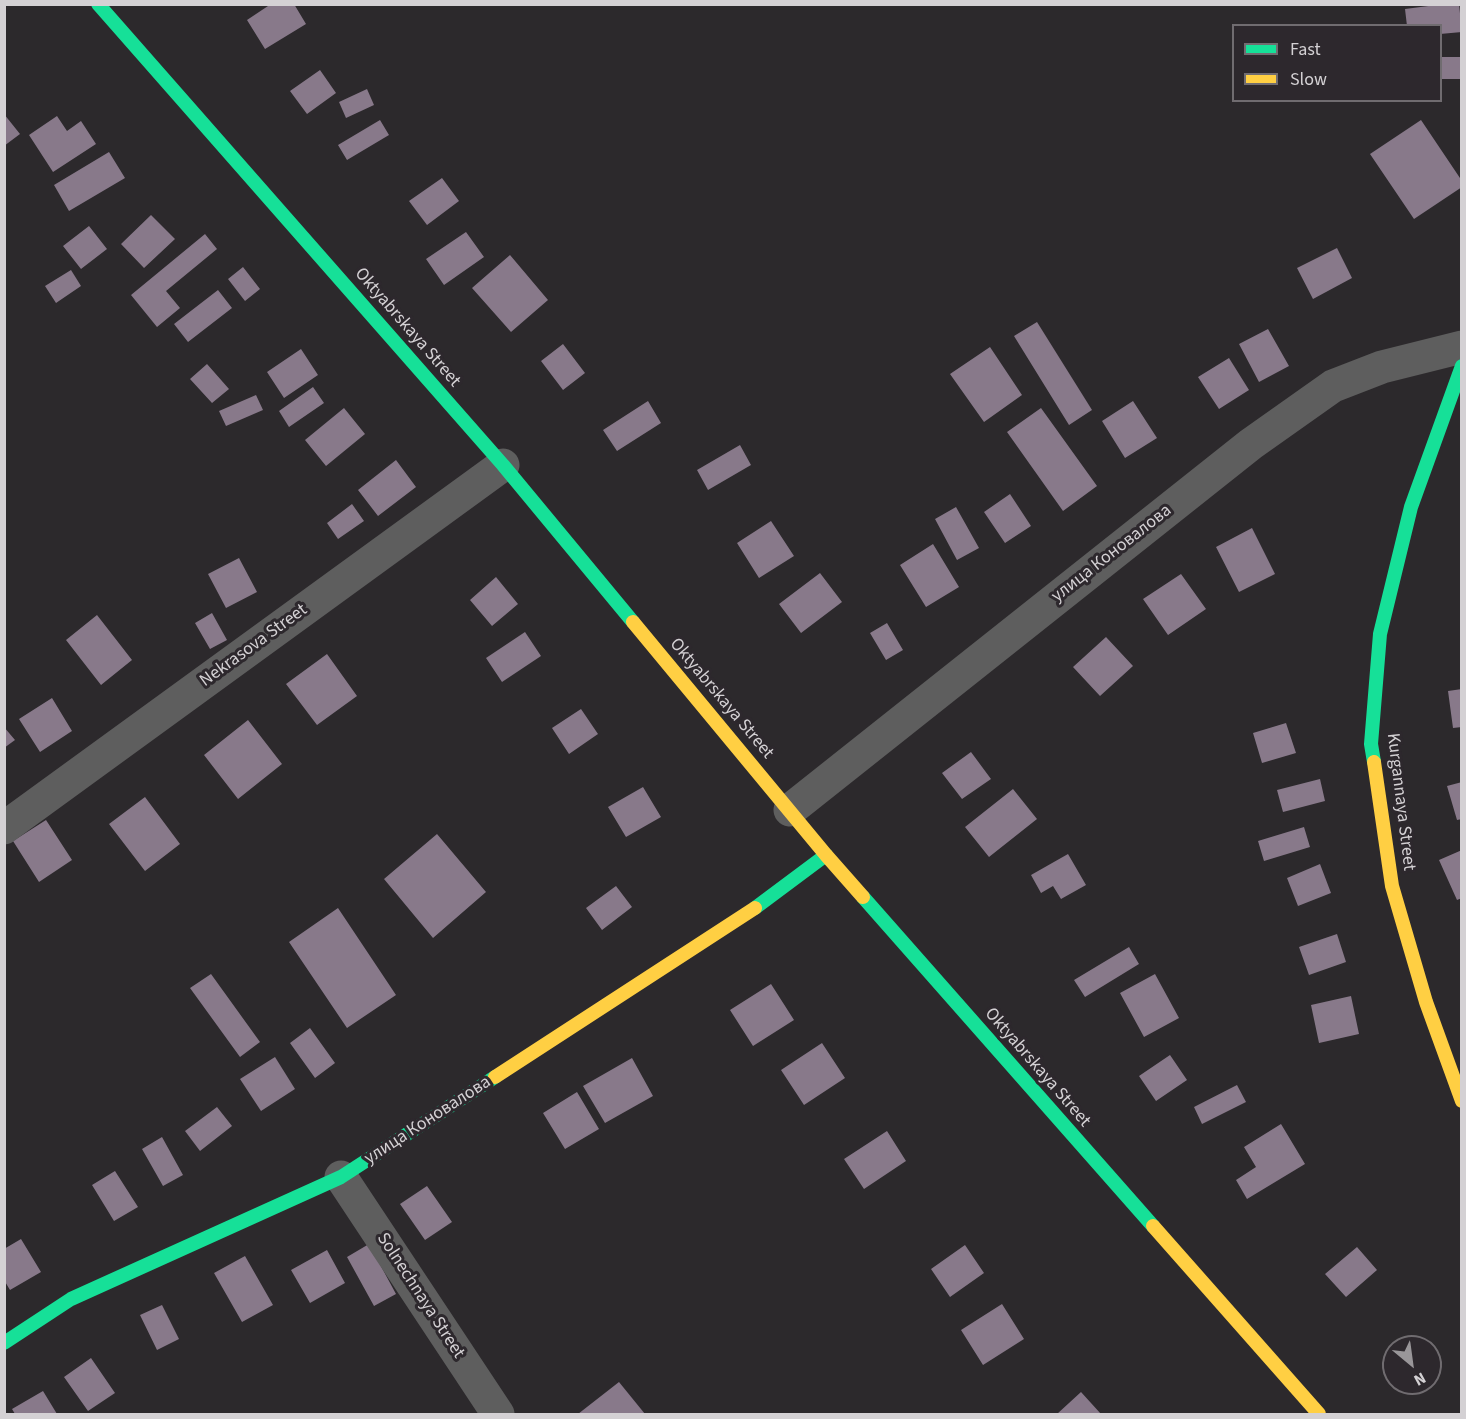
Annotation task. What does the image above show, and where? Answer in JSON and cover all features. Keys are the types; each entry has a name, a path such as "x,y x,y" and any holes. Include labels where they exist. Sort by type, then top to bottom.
{"street":[{"name":"Oktyabrskaya Street","path":"98,4 503,465 826,855 1319,1414"},
{"name":"улица Коновалова","path":"790,810 1251,444 1333,386 1382,367 1461,347"},
{"name":"Kurgannaya Street","path":"1461,366 1411,507 1380,634 1371,744 1392,886 1426,1002 1461,1101"},
{"name":"Nekrasova Street","path":"4,828 503,465"},
{"name":"улица Коновалова","path":"4,1343 71,1299 341,1177 743,917 826,855"},
{"name":"Solnechnaya Street","path":"341,1177 498,1414"}],"building":[{"path":"271,4 294,4 306,24 265,49 247,20"},
{"path":"1459,4 1462,32 1442,34 1442,24 1407,24 1405,9"},
{"path":"1442,57 1460,57 1461,79 1442,79"},
{"path":"320,70 336,93 307,114 290,91"},
{"path":"367,89 374,105 346,118 339,102"},
{"path":"4,114 20,134 4,146"},
{"path":"57,116 67,131 81,121 96,144 53,172 29,135"},
{"path":"380,120 389,135 347,160 338,145"},
{"path":"1421,120 1462,181 1462,187 1414,219 1370,154"},
{"path":"109,152 125,178 69,211 54,185"},
{"path":"442,178 459,201 427,225 409,201"},
{"path":"151,215 175,239 144,268 121,244"},
{"path":"89,226 107,249 81,269 63,246"},
{"path":"466,232 484,257 444,285 426,259"},
{"path":"205,234 217,249 166,291 180,308 157,327 131,295"},
{"path":"1337,248 1352,278 1313,299 1297,268"},
{"path":"510,255 548,300 511,332 472,288"},
{"path":"243,267 260,289 245,301 228,279"},
{"path":"71,270 81,286 56,303 45,286"},
{"path":"218,290 232,308 188,342 174,324"},
{"path":"1037,322 1092,410 1069,425 1014,336"},
{"path":"1268,329 1289,366 1259,382 1239,344"},
{"path":"563,344 585,373 563,390 541,361"},
{"path":"990,347 1022,395 984,422 950,374"},
{"path":"301,349 318,375 284,398 267,372"},
{"path":"1229,358 1249,390 1219,409 1198,377"},
{"path":"207,364 229,389 212,403 190,379"},
{"path":"313,387 324,403 289,427 279,411"},
{"path":"256,395 263,410 226,426 219,411"},
{"path":"648,401 661,423 617,451 603,430"},
{"path":"1133,401 1157,438 1125,458 1102,421"},
{"path":"344,408 365,434 326,466 305,440"},
{"path":"1041,408 1097,486 1063,511 1007,432"},
{"path":"740,445 751,465 708,490 697,470"},
{"path":"396,460 416,487 378,516 358,490"},
{"path":"1010,494 1031,526 1005,543 984,512"},
{"path":"352,504 364,521 338,539 327,523"},
{"path":"956,507 979,548 957,560 935,519"},
{"path":"771,521 794,556 759,578 737,543"},
{"path":"1252,528 1275,574 1239,592 1216,547"},
{"path":"933,544 959,587 926,607 900,565"},
{"path":"239,558 257,592 226,608 208,574"},
{"path":"820,573 842,602 801,633 779,604"},
{"path":"1181,574 1206,609 1168,635 1143,599"},
{"path":"496,577 518,604 492,626 470,600"},
{"path":"212,613 227,640 210,649 195,623"},
{"path":"97,615 132,660 101,685 66,640"},
{"path":"887,623 903,650 886,660 870,633"},
{"path":"525,632 541,656 502,682 486,658"},
{"path":"1106,637 1133,666 1100,696 1073,667"},
{"path":"327,654 357,696 317,725 286,684"},
{"path":"1462,689 1462,727 1453,728 1448,691"},
{"path":"52,698 72,731 40,752 19,719"},
{"path":"581,709 598,734 569,754 552,728"},
{"path":"248,720 282,764 238,799 204,755"},
{"path":"1286,723 1296,753 1262,763 1253,733"},
{"path":"4,727 15,740 4,748"},
{"path":"971,752 991,779 962,799 942,773"},
{"path":"1320,779 1325,801 1283,812 1277,790"},
{"path":"1462,782 1462,819 1457,820 1447,786"},
{"path":"643,787 661,817 626,837 608,807"},
{"path":"1013,789 1037,819 989,857 965,827"},
{"path":"145,797 180,844 145,871 109,824"},
{"path":"46,820 72,860 39,882 13,841"},
{"path":"1304,827 1310,847 1264,861 1258,841"},
{"path":"437,834 486,892 433,938 384,879"},
{"path":"1462,850 1462,898 1457,900 1439,860"},
{"path":"1068,854 1086,885 1061,899 1053,886 1041,893 1031,875"},
{"path":"1320,864 1331,893 1298,906 1287,878"},
{"path":"616,886 632,907 602,930 586,908"},
{"path":"338,908 396,995 347,1028 289,942"},
{"path":"1337,934 1346,962 1309,975 1299,947"},
{"path":"1129,947 1139,964 1085,997 1074,980"},
{"path":"211,974 260,1042 240,1057 190,988"},
{"path":"1155,974 1179,1018 1144,1037 1120,993"},
{"path":"771,984 794,1020 753,1046 730,1010"},
{"path":"1351,996 1359,1034 1319,1043 1311,1005"},
{"path":"310,1028 335,1063 315,1078 290,1043"},
{"path":"822,1043 845,1078 804,1105 781,1070"},
{"path":"1170,1055 1187,1080 1156,1101 1139,1076"},
{"path":"275,1057 295,1089 261,1111 240,1079"},
{"path":"632,1058 653,1096 605,1123 583,1086"},
{"path":"1237,1085 1246,1102 1202,1124 1194,1107"},
{"path":"577,1092 599,1129 565,1149 543,1113"},
{"path":"217,1107 232,1126 200,1151 185,1131"},
{"path":"1281,1124 1305,1164 1247,1199 1236,1180 1256,1167 1244,1147"},
{"path":"887,1131 906,1161 864,1189 844,1159"},
{"path":"162,1137 183,1175 163,1186 142,1149"},
{"path":"115,1171 138,1207 114,1221 92,1185"},
{"path":"427,1186 452,1222 425,1240 400,1204"},
{"path":"21,1239 41,1272 10,1290 4,1280 4,1249"},
{"path":"369,1244 396,1294 374,1306 347,1257"},
{"path":"965,1245 984,1273 950,1297 931,1269"},
{"path":"1357,1247 1377,1270 1346,1297 1325,1274"},
{"path":"327,1250 345,1283 310,1303 291,1270"},
{"path":"245,1256 273,1305 242,1322 214,1273"},
{"path":"1002,1304 1024,1339 983,1365 961,1330"},
{"path":"162,1305 179,1339 157,1350 140,1315"},
{"path":"91,1358 115,1393 88,1411 64,1377"},
{"path":"619,1382 645,1414 578,1414"},
{"path":"43,1391 57,1414 15,1414 12,1409"},
{"path":"1081,1392 1101,1414 1057,1414"}],"traffic: fast":[{"path":"98,4 503,465 633,622"},
{"path":"1374,762 1371,744 1380,634 1411,507 1462,366"},
{"path":"755,908 826,855"},
{"path":"863,897 1153,1226"},
{"path":"4,1343 71,1299 341,1177 495,1077"}],"traffic: slow":[{"path":"633,622 863,897"},
{"path":"1374,762 1392,886 1426,1002 1462,1101"},
{"path":"495,1077 755,908"},
{"path":"1153,1226 1319,1414"}]}
